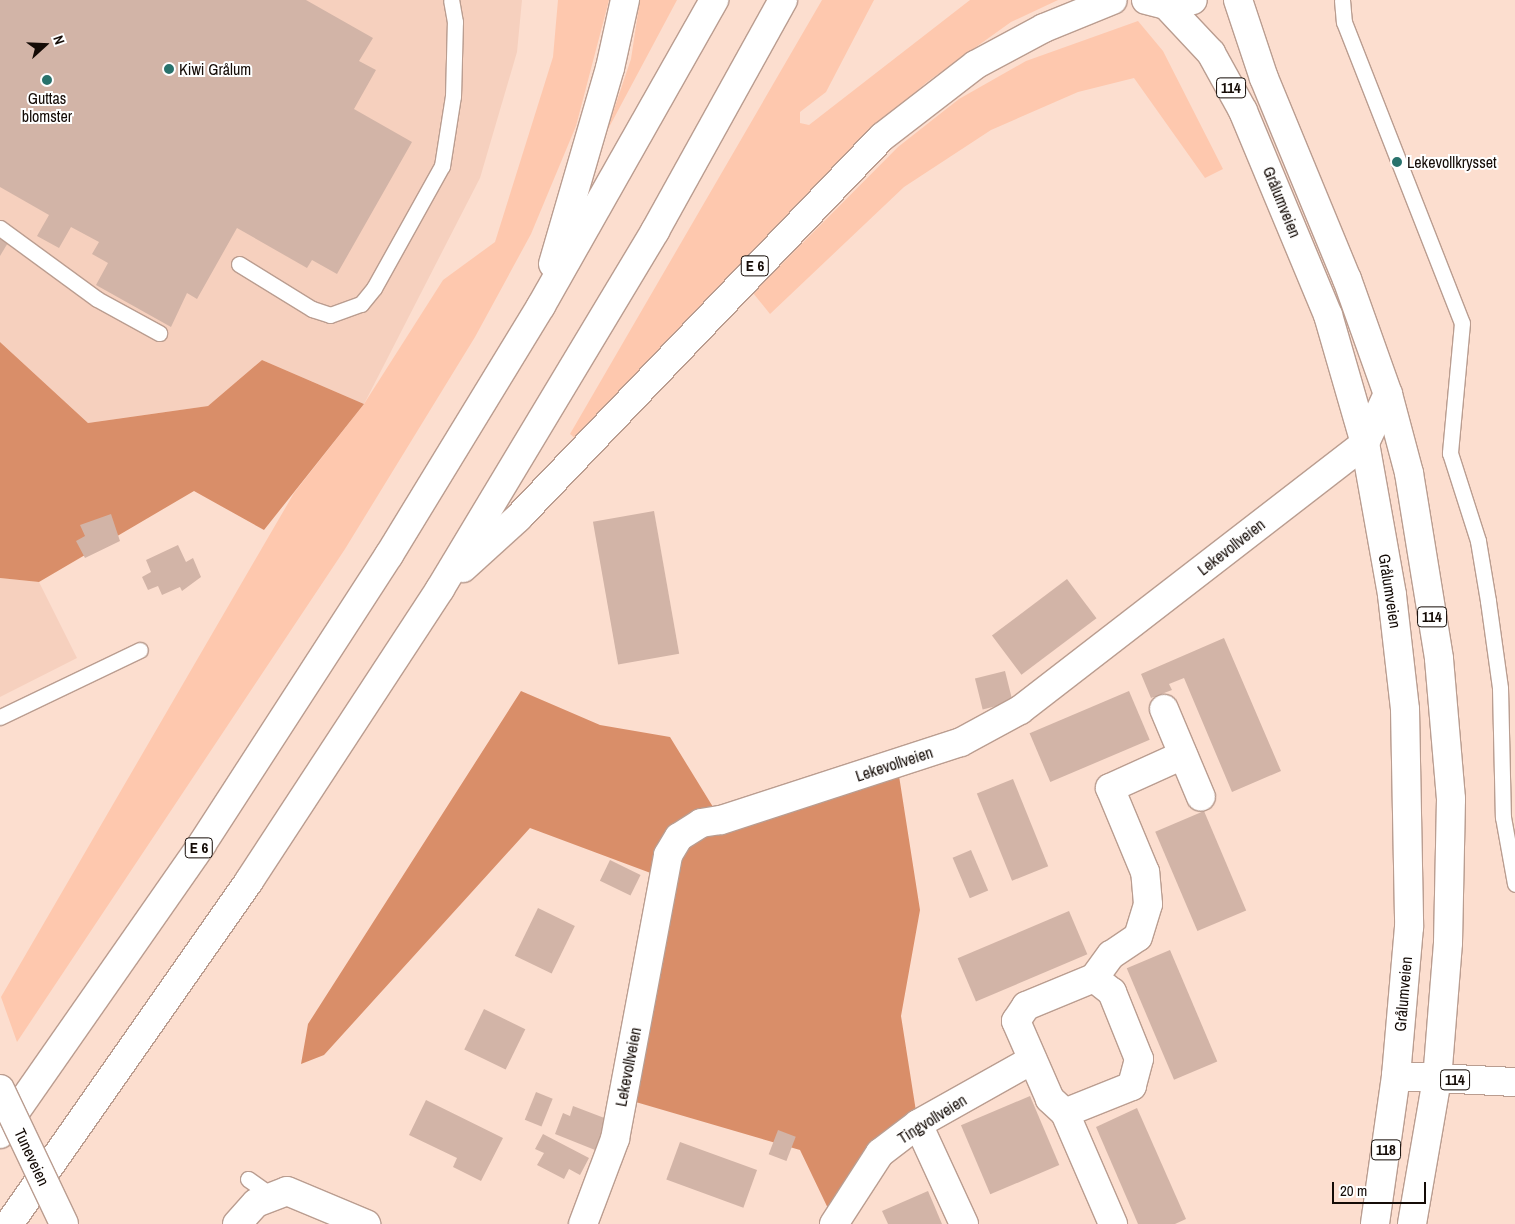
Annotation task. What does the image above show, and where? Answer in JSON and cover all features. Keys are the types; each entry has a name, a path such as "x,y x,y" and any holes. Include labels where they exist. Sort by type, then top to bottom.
{"main road":[{"name":"E 6","path":"541,306 610,68 625,0"},
{"name":"E 6","path":"0,1134 280,725 541,306 714,0"},
{"name":"E 6","path":"9,1224 243,889 440,589 650,239 783,0"},
{"name":"E 6","path":"440,589 518,518 748,272 882,137 975,65 1044,28 1113,0"},
{"name":"114","path":"1156,2 1193,0"},
{"name":"Grålumveien","path":"1238,0 1264,78 1347,279 1388,394 1409,473 1439,659 1451,799 1448,942 1437,1079 1412,1224"},
{"name":"Grålumveien","path":"1156,2 1211,53 1247,119 1328,315 1365,443 1392,595 1405,709 1409,927 1396,1076 1375,1224"},
{"name":"Lekevollveien","path":"583,1224 614,1139 668,855 679,837 700,823 721,820 961,742 1020,710 1365,443 1388,394"},
{"path":"1164,709 1201,796"},
{"path":"1113,1224 1065,1113 1050,1100 1016,1021 1026,1006 1094,978 1111,955 1138,937 1148,904 1145,872 1110,788 1183,754"},
{"path":"1065,1113 1132,1086 1139,1059 1112,992 1094,978"},
{"name":"Tingvollveien","path":"834,1224 880,1153 918,1124 1032,1060"},
{"name":"114","path":"1396,1076 1515,1082"},
{"name":"Tuneveien","path":"0,1089 64,1224"},
{"path":"918,1124 964,1224"},
{"path":"237,1224 243,1213 271,1195 287,1190 366,1224"}],"lane":[{"path":"239,264 312,309 330,315 361,304 374,288 442,166 453,96 455,22 451,0"},
{"path":"1342,0 1344,22 1462,323 1450,453 1478,541 1488,601 1500,688 1503,817 1515,884"},
{"path":"0,228 97,299 159,333"},
{"path":"0,717 140,650"},
{"path":"248,1179 271,1195"}],"shaded area":[{"path":"0,0 522,0 517,52 480,178 364,404 262,360 208,406 88,423 0,342"},
{"path":"558,0 609,0 576,126 531,234 475,337 345,549 17,1042 1,997 294,493 364,404 443,280 495,242 553,57"},
{"path":"640,0 677,0 606,133 631,59"},
{"path":"822,0 874,0 826,92 800,112 800,123 809,125 970,0 1058,0 1011,22 927,82 875,127 576,439 570,434"},
{"path":"1138,21 1163,51 1223,169 1205,178 1134,78 1078,92 991,130 904,187 770,314 753,293 898,147 959,99 1026,61"},
{"path":"0,342 88,423 208,406 262,360 364,404 264,530 194,491 39,582 0,578"},
{"path":"0,578 39,582 77,658 0,697"},
{"path":"521,691 600,725 670,737 721,820 897,763 920,910 901,1016 918,1124 835,1223 800,1150 622,1098 664,878 530,828 324,1055 301,1064 308,1024"}],"building":[{"path":"0,0 306,0 373,38 359,61 376,70 354,109 412,142 337,274 312,260 307,268 237,228 197,299 187,293 171,327 96,285 108,263 92,254 99,242 71,227 59,248 37,236 49,215 0,187"},
{"path":"0,236 9,241 0,256"},
{"path":"654,511 679,654 618,665 593,522"},
{"path":"111,514 120,541 85,558 76,541 85,536 80,525"},
{"path":"178,545 186,562 193,558 201,577 182,591 180,587 162,595 158,586 148,590 142,577 151,572 146,560"},
{"path":"1067,579 1096,618 1021,675 992,636"},
{"path":"1224,638 1281,771 1232,792 1184,678 1169,684 1172,690 1151,698 1141,674"},
{"path":"1005,671 1013,702 983,710 975,678"},
{"path":"1129,691 1150,740 1050,782 1030,733"},
{"path":"1013,779 1048,866 1012,881 977,794"},
{"path":"1204,811 1246,910 1197,931 1155,832"},
{"path":"971,850 988,891 970,898 953,858"},
{"path":"610,860 641,875 630,896 600,881"},
{"path":"538,908 575,926 552,974 515,956"},
{"path":"1069,911 1087,954 976,1002 958,958"},
{"path":"1170,950 1217,1061 1174,1080 1127,968"},
{"path":"484,1009 525,1029 506,1070 464,1049"},
{"path":"536,1092 553,1099 541,1127 525,1120"},
{"path":"1030,1096 1059,1165 990,1194 961,1125"},
{"path":"426,1100 503,1138 481,1181 453,1167 457,1158 409,1135"},
{"path":"573,1106 607,1119 595,1150 555,1134 563,1113 570,1116"},
{"path":"1137,1108 1186,1219 1175,1224 1138,1224 1096,1127"},
{"path":"778,1130 796,1137 786,1161 769,1154"},
{"path":"543,1134 589,1158 580,1175 569,1169 564,1179 537,1165 544,1153 535,1149"},
{"path":"680,1142 757,1170 743,1208 666,1180"},
{"path":"928,1191 942,1224 888,1224 882,1211"}],"place":[{"name":"Kiwi Grålum","path":"169,69"},
{"name":"Guttas blomster","path":"47,80"},
{"name":"Lekevollkrysset","path":"1397,162"}]}
